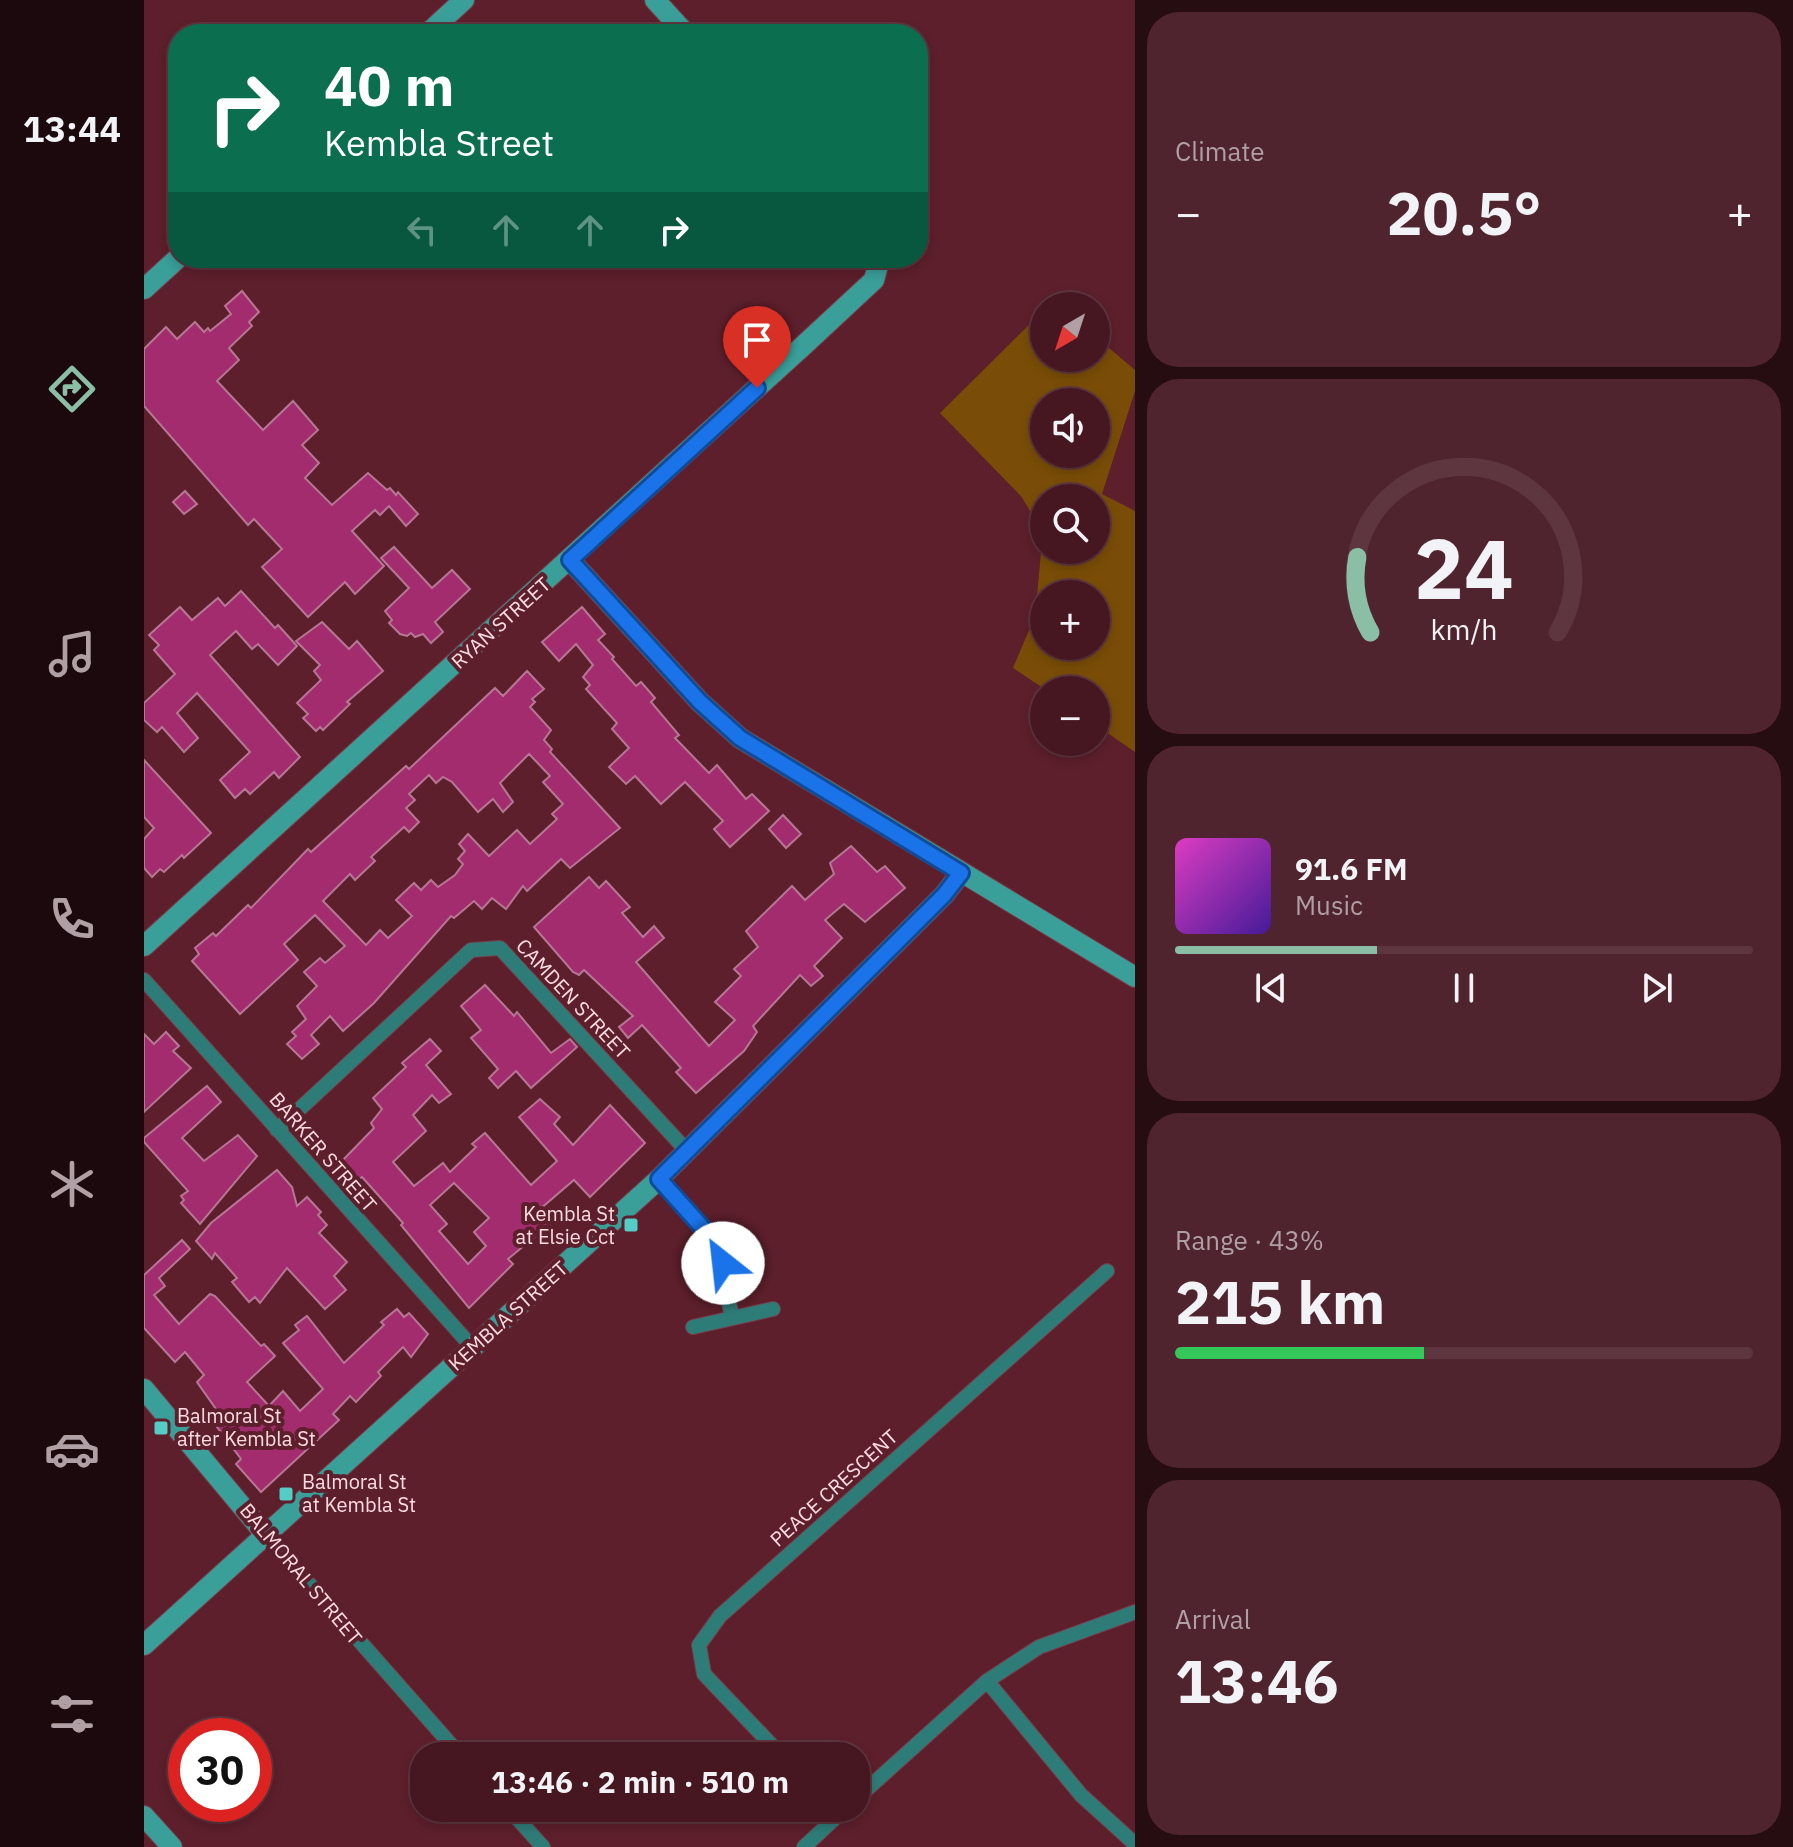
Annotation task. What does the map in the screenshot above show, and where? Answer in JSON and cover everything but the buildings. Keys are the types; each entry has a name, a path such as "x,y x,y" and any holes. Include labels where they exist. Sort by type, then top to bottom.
{"main road":[{"path":"438,24 464,0"},
{"path":"655,0 677,24"},
{"path":"144,289 168,267"},
{"name":"RYAN STREET","path":"144,946 874,280 877,268"},
{"path":"570,560 700,702 740,738 1135,977"},
{"name":"KEMBLA STREET","path":"144,1645 659,1179 944,895 961,873"},
{"name":"BALMORAL STREET","path":"144,1389 266,1535"},
{"path":"144,1816 172,1847"}],"street":[{"name":"CAMDEN STREET","path":"277,1130 471,950 500,948 687,1151"},
{"name":"BARKER STREET","path":"144,980 473,1348"},
{"path":"659,1179 718,1248 732,1317"},
{"name":"PEACE CRESCENT","path":"769,1742 704,1674 699,1645 720,1616 1107,1271"},
{"path":"693,1327 773,1309"},
{"name":"BALMORAL STREET","path":"266,1535 449,1742"},
{"path":"870,1786 987,1681 1039,1647 1135,1612"},
{"path":"987,1681 1081,1795 1135,1844"},
{"path":"521,1822 543,1847"},
{"path":"804,1847 828,1822"}],"shaded area":[{"path":"1030,324 1030,372 1110,372 1110,349 1135,370 1135,391 1105,484 1030,484 1030,511 1021,496 940,413"},
{"path":"1110,498 1135,511 1135,752 1110,735 1110,676 1030,676 1030,679 1013,668 1030,628 1030,660 1110,660 1110,580 1038,580 1040,564 1110,564"}],"place":[{"name":"Kembla St at Elsie Cct","path":"631,1225"},
{"name":"Balmoral St after Kembla St","path":"161,1428"},
{"name":"Balmoral St at Kembla St","path":"286,1494"}],"route":[{"path":"723,1263 709,1235 659,1179 944,895 961,873 740,738 700,702 570,560 757,388"}]}
